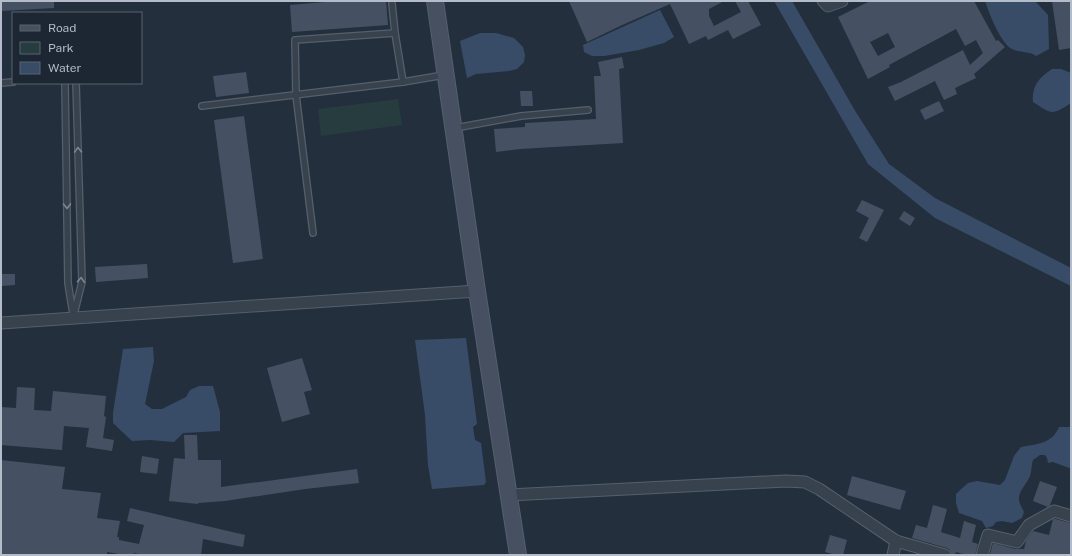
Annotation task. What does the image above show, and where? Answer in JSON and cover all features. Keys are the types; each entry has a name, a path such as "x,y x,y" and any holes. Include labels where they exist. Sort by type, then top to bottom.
{"main road":[{"path":"435,1 518,555"}],"street":[{"path":"823,1 828,6 842,1"},
{"path":"1,323 478,291"},
{"path":"509,494 786,481 805,482 819,489 896,540 945,555"},
{"path":"982,555 988,535 1016,542 1029,525 1054,511 1071,516"},
{"path":"893,555 896,540"}],"lane":[{"path":"392,4 403,82"},
{"path":"313,233 296,95 295,40 395,33"},
{"path":"202,106 403,82 446,75"},
{"path":"1,83 12,82"},
{"path":"65,84 68,283 73,318"},
{"path":"73,318 82,282 76,84"},
{"path":"454,128 521,116 588,110"}],"green space":[{"path":"398,99 402,125 321,136 318,109"}],"water":[{"path":"774,1 792,1 854,109 889,164 935,198 1071,268 1071,286 935,218 868,164"},
{"path":"985,1 1035,1 1048,15 1049,49 1036,56 1012,49 1008,46 996,28"},
{"path":"660,10 674,37 664,43 639,50 604,56 592,56 584,52 583,45"},
{"path":"480,33 496,33 514,38 523,47 525,55 524,62 517,69 476,74 467,78 460,41"},
{"path":"1052,69 1061,69 1071,73 1071,103 1055,112 1048,111 1033,102 1037,82"},
{"path":"466,338 477,424 473,427 475,440 481,443 486,482 484,485 432,489 428,465 425,415 415,340"},
{"path":"153,347 154,361 145,404 152,409 162,409 186,397 190,390 199,386 213,386 220,412 220,431 183,433 174,442 150,440 132,441 113,423 113,413 123,349"},
{"path":"1059,427 1071,427 1071,467 1069,468 1053,462 1048,463 1045,455 1040,455 1033,460 1029,479 1019,497 1024,512 1022,518 1012,523 1002,521 996,522 993,526 986,528 982,521 959,513 956,503 956,494 968,483 977,481 1000,485 1005,480 1014,456 1021,447 1038,444 1048,440 1056,433"}],"building":[{"path":"1,1 54,1 54,8 1,11"},
{"path":"337,1 386,1 388,25 292,32 290,5"},
{"path":"569,1 724,1 709,9 709,16 714,26 741,12 735,1 748,1 761,25 733,39 728,30 708,40 706,36 689,44 670,4 587,42"},
{"path":"870,1 974,1 996,41 998,40 1005,47 974,74 976,78 955,88 957,94 944,100 935,81 895,101 888,87 901,82 963,50 970,65 983,53 976,40 965,46 956,29 889,65 890,67 868,79 838,17","holes":["888,33 895,47 878,56 870,42"]},
{"path":"1052,1 1071,1 1071,48 1059,50"},
{"path":"622,57 624,68 619,69 623,143 520,149 496,152 494,129 525,127 525,123 596,119 594,76 601,76 598,62"},
{"path":"246,72 249,93 216,97 213,76"},
{"path":"520,91 532,91 533,106 521,106"},
{"path":"939,101 944,111 925,120 920,110"},
{"path":"244,116 263,259 233,263 214,120"},
{"path":"862,200 884,210 867,242 859,238 869,218 856,211"},
{"path":"904,211 915,218 910,226 899,219"},
{"path":"147,264 148,278 96,282 95,267"},
{"path":"1,274 15,274 15,285 1,286"},
{"path":"302,358 312,390 304,392 310,414 282,422 267,368"},
{"path":"17,387 35,388 34,410 51,411 53,391 106,396 104,416 106,417 103,438 114,440 112,451 86,447 89,428 64,426 62,450 1,445 1,407 16,408"},
{"path":"184,435 197,435 198,460 221,460 221,487 357,469 359,483 198,504 169,501 174,458 185,459"},
{"path":"142,456 159,459 157,474 140,472"},
{"path":"1,460 65,467 62,489 101,493 97,518 120,521 117,537 119,537 119,540 139,544 144,525 127,521 130,508 245,535 243,547 203,539 201,555 143,555 134,553 133,555 125,555 107,552 107,555 1,555"},
{"path":"852,476 906,491 900,510 847,495"},
{"path":"1040,481 1057,487 1048,507 1033,501"},
{"path":"933,505 947,509 941,532 960,538 964,521 976,525 972,542 978,544 975,555 966,555 956,552 955,555 952,555 950,550 947,548 912,538 916,525 927,528"},
{"path":"1053,519 1071,523 1071,555 990,554 993,543 1015,549 1024,549 1026,541 1033,531 1049,535"},
{"path":"830,535 847,540 843,555 825,552"}]}
